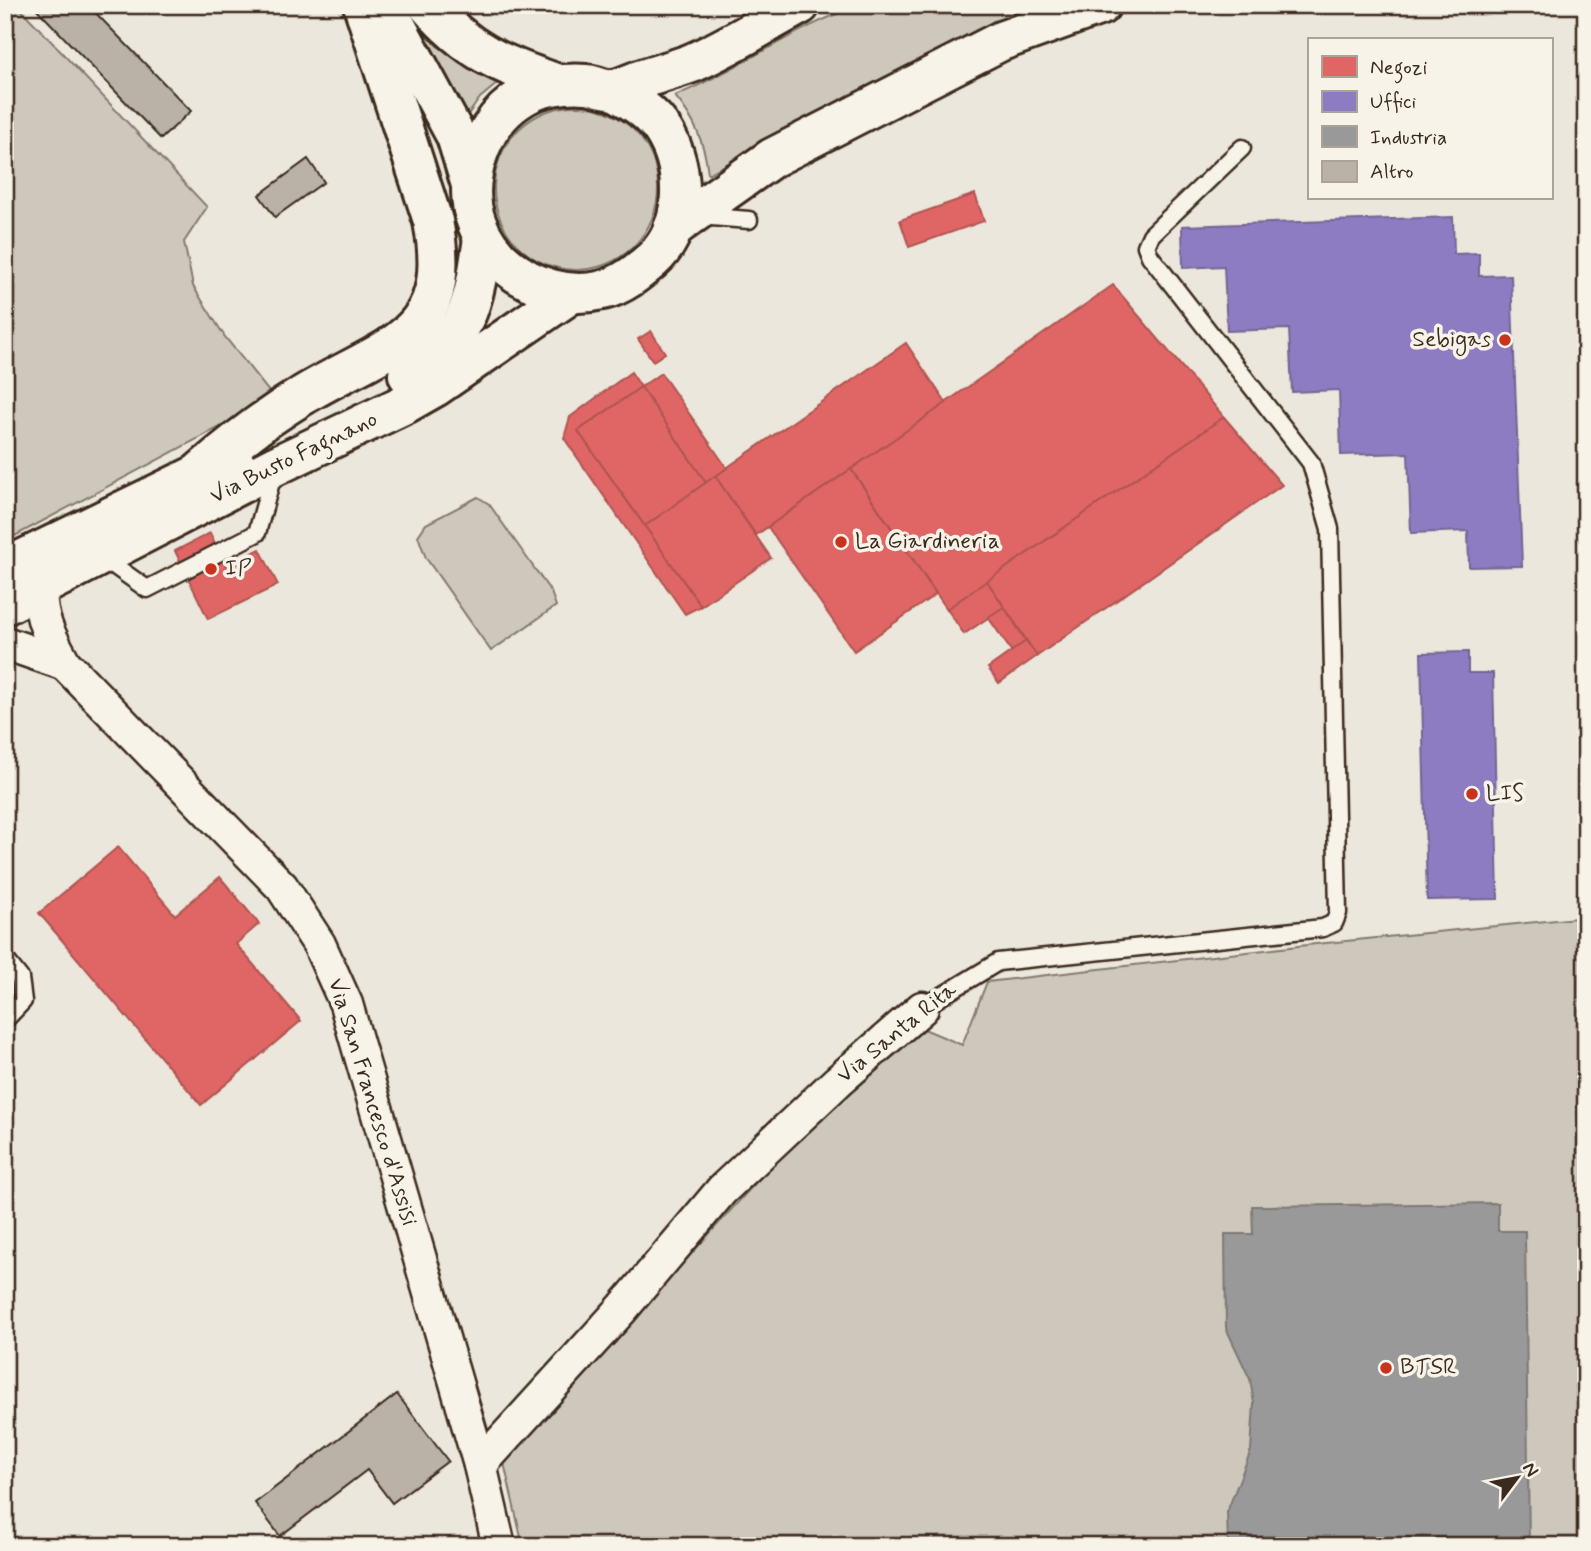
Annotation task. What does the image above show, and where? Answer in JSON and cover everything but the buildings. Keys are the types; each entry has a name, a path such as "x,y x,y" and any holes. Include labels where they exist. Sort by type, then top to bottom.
{"main road":[{"path":"201,471 244,433 306,394 398,343 415,327 430,306 439,281 439,251 433,221 363,5"},
{"path":"385,5 456,136 483,238 499,260 520,277 545,289 572,293 603,290 633,277 656,256 682,222 772,158 1001,41 1101,5"},
{"path":"428,5 472,48 500,63 558,84"},
{"path":"611,89 693,62 800,5"},
{"path":"471,185 478,150 497,119 524,96 558,84 585,83 611,89 641,106 664,131 678,161 682,222"},
{"name":"Via Busto Fagnano","path":"5,568 201,471 387,386 422,367 457,337 467,317 475,293 483,238"},
{"name":"Via Busto Fagnano","path":"5,605 435,387 572,293"}],"street":[{"name":"Via San Francesco d'Assisi","path":"41,587 40,604 44,620 65,664 260,862 282,887 319,944 346,1004 480,1465 499,1546"},
{"name":"Via San Francesco d'Assisi","path":"5,643 65,664"},
{"name":"Via Santa Rita","path":"480,1465 622,1309 722,1190 838,1081 922,1008"}],"lane":[{"name":"Via Santa Rita","path":"922,1008 998,962 1323,928 1334,923 1338,913 1330,529 1311,463 1150,256 1146,246 1151,235 1242,148"},
{"path":"682,222 749,220"},
{"path":"100,555 147,589 257,533 275,466"},
{"path":"5,959 20,978 23,1001 5,1020"}],"shaded area":[{"path":"5,5 17,5 207,207 184,242 193,286 225,337 274,398 9,539 5,536"},
{"path":"861,5 1041,5 954,43 708,174 698,133 675,96 813,25"},
{"path":"408,8 437,46 498,83 480,98 467,116 460,108"},
{"path":"576,106 608,112 622,119 634,130 645,142 652,156 658,188 652,220 645,234 634,246 622,257 608,264 576,270 544,264 530,257 518,246 507,234 500,220 494,188 500,156 507,142 518,130 530,119 544,112"},
{"path":"478,497 489,504 551,592 556,606 491,651 426,558 418,536 426,524"},
{"path":"1586,917 1586,1546 523,1546 504,1463 508,1456 788,1147 924,1029 962,1045 987,982 1316,944"}],"place":[{"name":"Sebigas","path":"1505,340"},
{"name":"La Giardineria","path":"841,542"},
{"name":"IP","path":"211,569"},
{"name":"LIS","path":"1472,794"},
{"name":"BTSR","path":"1386,1368"}]}
